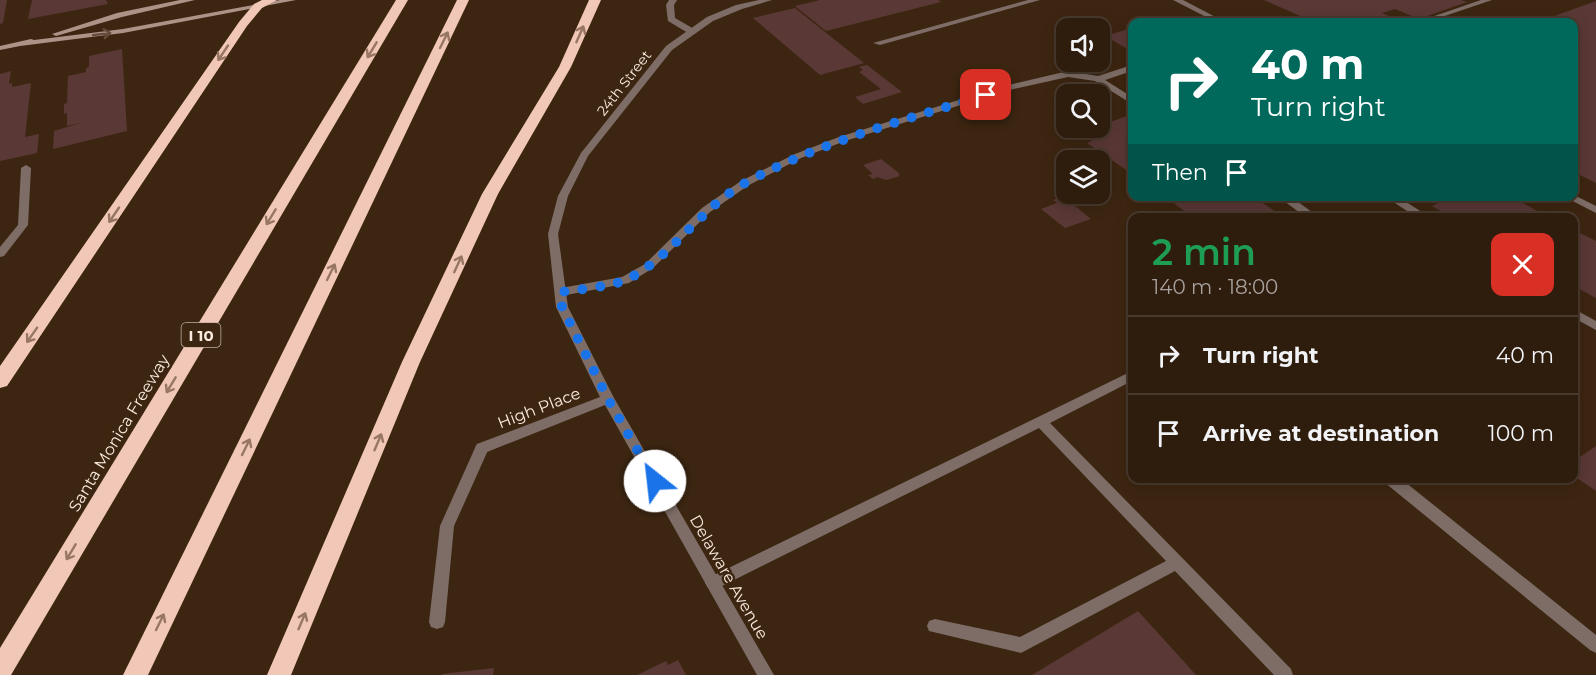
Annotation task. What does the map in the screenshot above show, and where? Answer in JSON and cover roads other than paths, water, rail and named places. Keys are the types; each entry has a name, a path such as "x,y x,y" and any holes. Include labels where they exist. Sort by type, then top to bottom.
{"highway":[{"name":"Santa Monica Freeway","path":"0,671 402,0"},
{"path":"135,675 463,0"},
{"path":"279,675 411,362 490,194 565,67 596,0"},
{"path":"0,381 243,24 264,3"}],"main road":[{"path":"23,44 120,15 191,0"},
{"path":"0,48 123,31 264,3 292,0"}],"street":[{"path":"673,0 670,5 671,19 690,31"},
{"name":"24th Street","path":"553,234 563,196 584,155 669,48 710,19 739,7 768,0"},
{"path":"877,43 1036,0"},
{"path":"1177,0 1213,18"},
{"path":"1433,18 1488,0"},
{"path":"1098,79 1128,69"},
{"path":"561,292 625,280 649,266 706,210 745,183 798,156 842,139 1007,88 1068,74 1098,79 1128,98"},
{"path":"0,254 23,225 26,168"},
{"path":"1289,201 1307,213"},
{"path":"1397,201 1418,213"},
{"path":"1578,201 1596,210"},
{"name":"Delaware Avenue","path":"553,234 562,307 608,399 766,675"},
{"path":"1578,315 1596,326"},
{"path":"713,583 1128,378"},
{"name":"High Place","path":"437,622 447,526 482,448 608,399"},
{"path":"1040,421 1285,675"},
{"path":"1395,483 1596,645"},
{"path":"935,626 1021,645 1177,563"}]}
